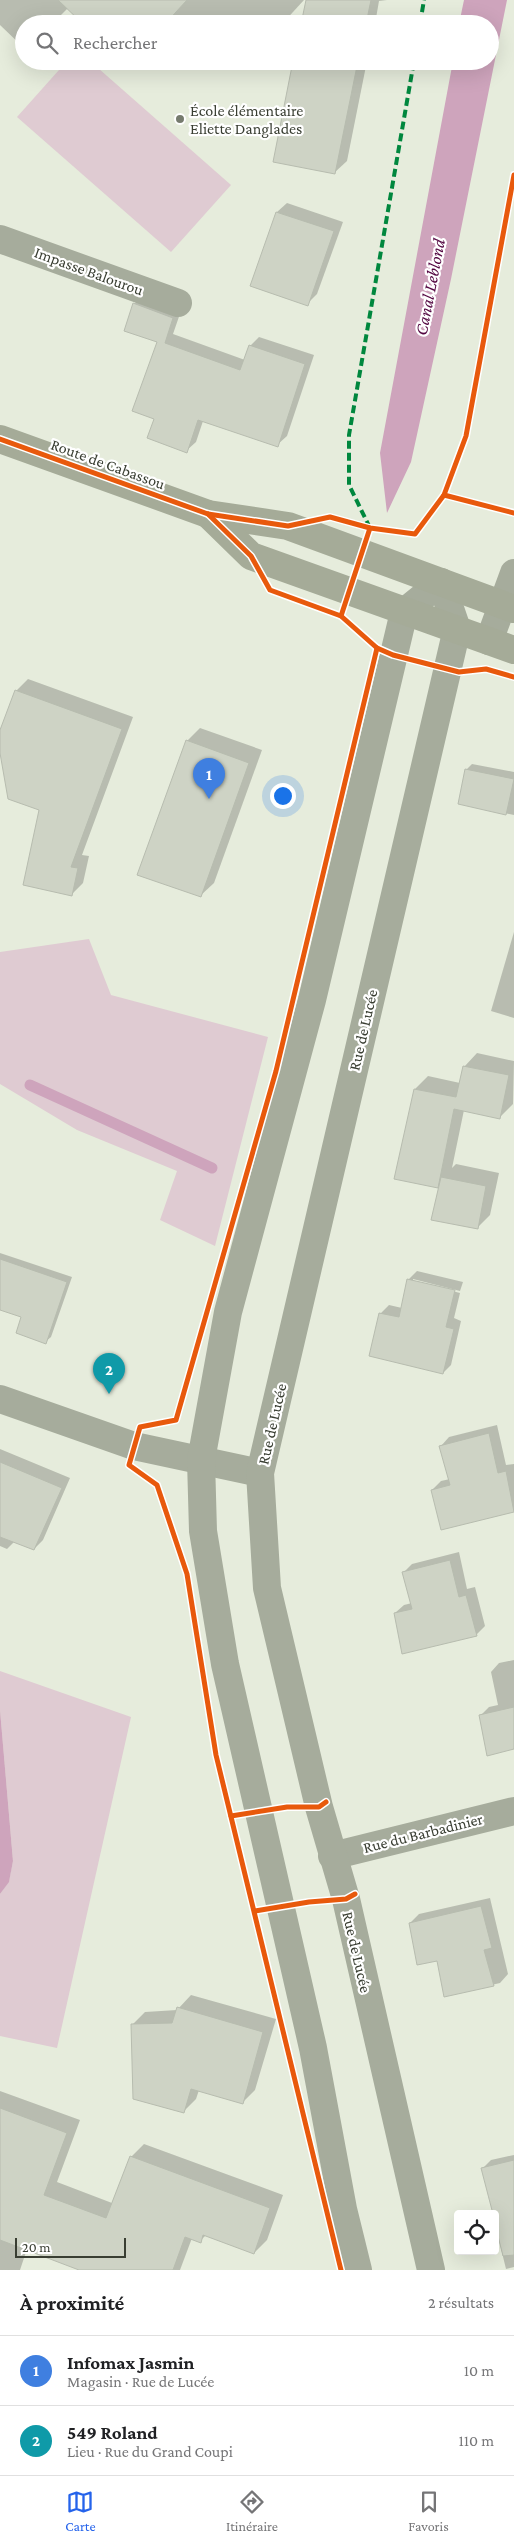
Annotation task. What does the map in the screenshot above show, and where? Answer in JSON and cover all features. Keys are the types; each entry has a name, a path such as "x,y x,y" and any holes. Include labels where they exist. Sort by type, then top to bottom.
{"main road":[{"name":"Route de Cabassou","path":"0,438 208,514 288,526 508,607"},
{"name":"Route de Cabassou","path":"208,514 251,556 514,650"}],"street":[{"name":"Impasse Balourou","path":"0,239 178,303"},
{"path":"489,641 508,607 514,573"},
{"path":"358,2270 343,2209 311,2038 225,1664 203,1531 201,1460 228,1312 312,1000 404,612 441,582 457,629"},
{"name":"Rue de Lucée","path":"430,2270 346,1899 332,1856 267,1588 260,1473 444,678 457,629"},
{"path":"0,1399 134,1446 260,1473"},
{"name":"Rue du Barbadinier","path":"332,1856 514,1811"}],"shaded area":[{"path":"59,70 100,70 231,185 171,252 17,117"},
{"path":"89,939 111,995 268,1037 215,1246 160,1220 177,1171 77,1130 0,1084 0,952"},
{"path":"0,1671 131,1717 57,2048 0,2036 0,1894 9,1881 13,1861 0,1710"}],"water":[{"path":"464,0 507,0 499,40 499,15 461,15"},
{"name":"Canal Leblond","path":"451,70 493,70 451,279 411,462 387,513 380,453"},
{"path":"0,1710 13,1861 9,1882 0,1894"}],"building":[{"path":"58,0 187,0 173,15 74,15"},
{"path":"306,0 371,0 368,15 303,15"},
{"path":"291,70 356,70 335,174 273,162"},
{"path":"276,212 334,231 308,306 250,286"},
{"path":"133,303 173,318 165,343 240,370 249,345 305,364 278,447 198,420 187,453 147,438 154,419 132,411 157,342 124,331"},
{"path":"15,690 122,729 71,867 78,868 72,896 23,885 39,810 8,799 0,753 0,730"},
{"path":"186,740 249,763 201,897 137,875"},
{"path":"465,769 514,779 506,815 458,804"},
{"path":"463,1066 509,1075 500,1119 454,1109 438,1188 394,1179 414,1089 456,1097"},
{"path":"441,1177 486,1186 478,1229 431,1220"},
{"path":"0,1259 67,1282 46,1344 16,1333 21,1317 0,1310"},
{"path":"407,1279 455,1290 446,1327 454,1329 443,1374 369,1356 379,1313 399,1317"},
{"path":"489,1433 498,1473 506,1471 514,1512 441,1530 431,1490 450,1485 439,1446"},
{"path":"0,1462 62,1488 34,1550 0,1537"},
{"path":"450,1560 459,1597 466,1595 477,1636 402,1654 394,1613 412,1609 402,1572"},
{"path":"514,1707 514,1749 487,1756 479,1715"},
{"path":"481,1906 492,1948 484,1950 494,1986 444,1997 437,1961 417,1965 409,1923"},
{"path":"177,2007 263,2032 243,2104 191,2089 184,2113 133,2099 131,2024 172,2023"},
{"path":"0,2108 67,2133 44,2195 106,2218 130,2156 270,2208 254,2254 203,2235 201,2243 185,2237 173,2270 79,2270 0,2240"},
{"path":"514,2160 514,2255 503,2256 499,2240 499,2210 492,2210 481,2168"}],"waterway":[{"path":"30,1085 212,1168"}],"marked path":[{"path":"422,15 424,0"},
{"path":"370,528 349,485 349,435 412,70"}],"cycle path":[{"path":"0,439 208,514 288,526 330,517 370,528 415,534 444,495 466,436 514,175"},
{"path":"444,495 514,513"},
{"path":"208,514 251,556 270,590 341,616 377,648 393,655 459,672 486,669 514,677"},
{"path":"341,616 370,528"},
{"path":"341,2270 216,1755 187,1574 157,1485 129,1465 140,1427 176,1420 276,1071 377,648"},
{"path":"231,1816 287,1807 319,1807 326,1802"},
{"path":"255,1911 309,1902 346,1899 355,1894"}],"place":[{"name":"École élémentaire Eliette Danglades","path":"180,119"},
{"name":"Infomax Jasmin","path":"209,799"},
{"name":"549 Roland","path":"109,1394"}]}
